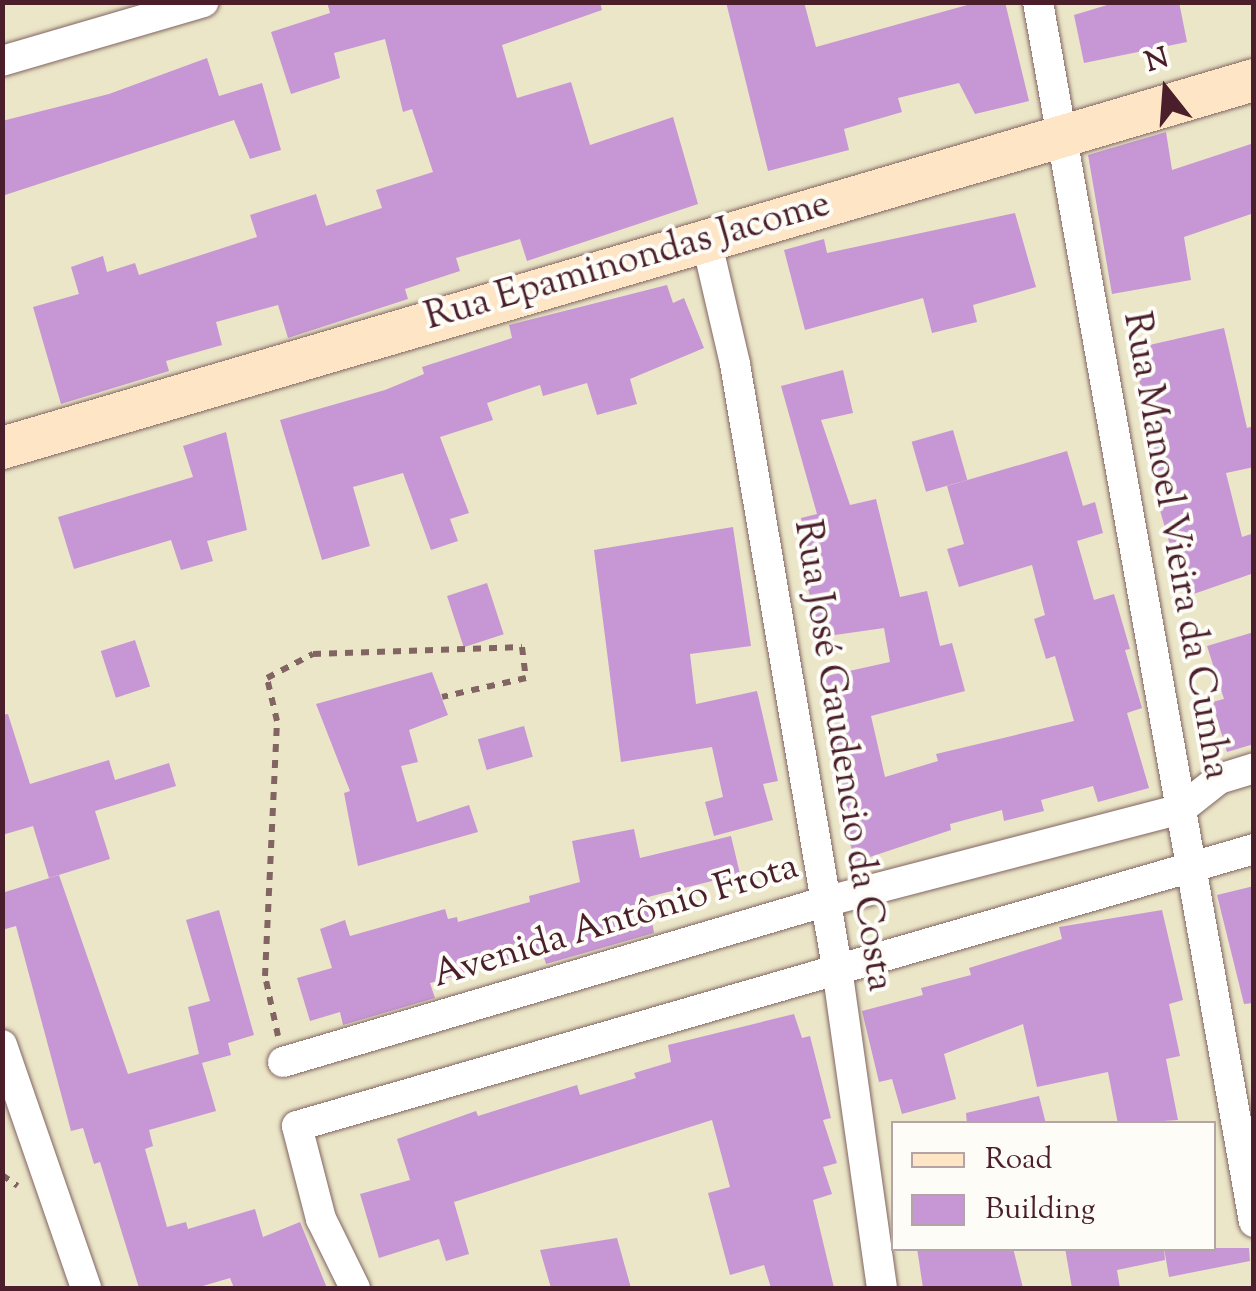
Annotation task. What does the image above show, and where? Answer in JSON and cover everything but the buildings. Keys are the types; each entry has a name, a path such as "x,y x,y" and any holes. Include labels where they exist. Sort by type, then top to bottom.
{"main road":[{"name":"Rua Epaminondas Jacome","path":"2,448 1254,80"}],"street":[{"path":"2,61 204,2"},
{"name":"Rua Manoel Vieira da Cunha","path":"1038,2 1181,809 1188,868 1254,1222"},
{"name":"Rua José Gaudencio da Costa","path":"706,239 735,364 837,968 882,1288"},
{"name":"Avenida Antônio Frota","path":"283,1062 824,902 1181,809 1219,779 1254,768"},
{"path":"355,1288 321,1219 298,1126 1254,849"},
{"path":"2,1045 86,1288"}],"path":[{"path":"283,1062 265,976 277,720 267,678 313,654 522,647 526,678 442,698"}]}
